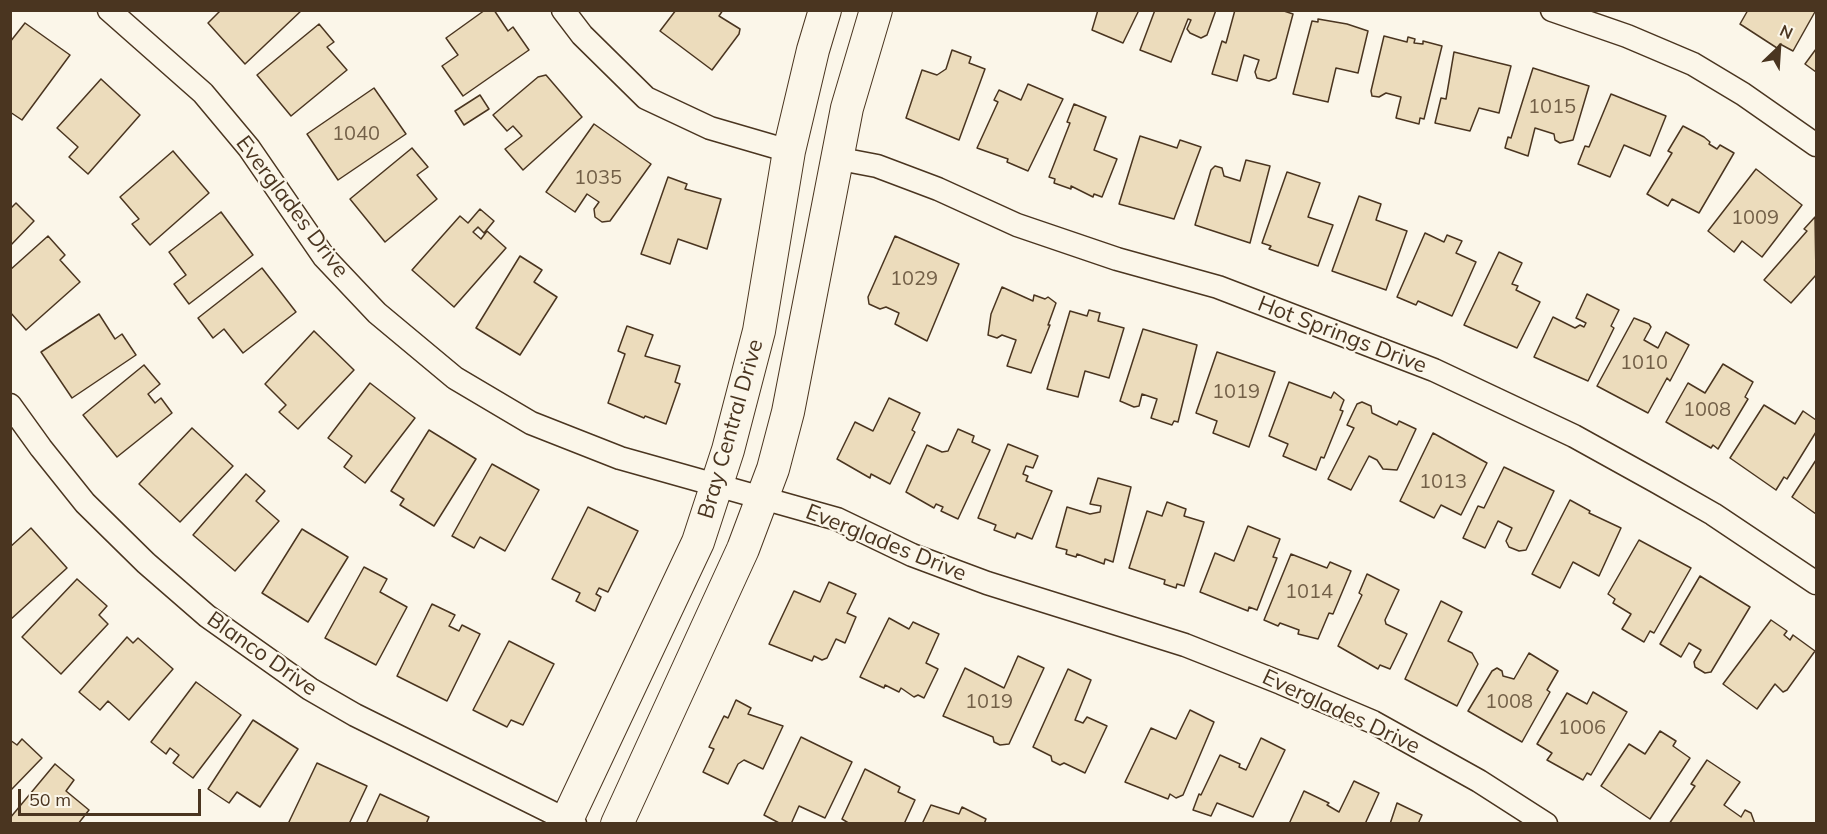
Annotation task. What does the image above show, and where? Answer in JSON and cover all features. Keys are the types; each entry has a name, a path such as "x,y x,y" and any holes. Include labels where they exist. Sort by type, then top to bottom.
{"street":[{"name":"Everglades Drive","path":"109,10 203,93 249,148 324,257 369,305 455,378 531,423 620,458 837,519 912,555 987,584 1185,645 1373,722 1479,781 1546,824"},
{"path":"563,10 582,35 646,98 719,131 789,151"},
{"name":"Bray Central Drive","path":"569,822 698,542 741,409 759,331 789,151 825,10"},
{"name":"Bray Central Drive","path":"617,824 715,613 764,498 788,412 836,158 859,58 876,10"},
{"path":"1552,10 1627,36 1693,64 1743,94 1816,146"},
{"name":"Hot Springs Drive","path":"836,158 877,166 938,189 1017,225 1117,259 1218,287 1434,370 1575,436 1713,514 1816,583"},
{"name":"Blanco Drive","path":"10,405 85,504 146,563 207,616 301,683 346,710 569,822"}],"building":[{"path":"221,10 302,10 245,64 208,23"},
{"path":"485,10 494,10 508,31 513,27 529,50 463,96 442,66 458,55 446,38"},
{"path":"676,10 723,10 719,16 740,29 739,34 712,70 660,31"},
{"path":"1098,10 1139,10 1123,43 1092,30"},
{"path":"1155,10 1216,10 1207,35 1201,38 1187,29 1191,20 1188,19 1171,62 1140,50"},
{"path":"1235,10 1281,10 1293,14 1276,78 1269,81 1257,78 1255,72 1259,60 1244,55 1237,81 1212,74 1222,41 1226,43"},
{"path":"1748,10 1816,10 1793,51 1780,44 1777,48 1740,24"},
{"path":"1318,19 1347,24 1368,31 1358,73 1336,68 1328,102 1293,94 1312,21 1318,22"},
{"path":"25,23 70,55 22,120 10,112 10,42"},
{"path":"319,24 334,42 327,47 347,70 291,116 257,75"},
{"path":"1384,36 1407,42 1408,37 1415,39 1414,43 1423,44 1423,41 1442,46 1424,119 1420,118 1419,124 1396,118 1401,97 1386,93 1379,97 1372,96 1371,91"},
{"path":"1816,49 1816,72 1805,64"},
{"path":"952,50 971,57 969,63 985,69 959,140 906,118 922,70 937,75 946,69"},
{"path":"1454,52 1511,66 1499,113 1479,108 1470,131 1435,123 1441,98 1446,99"},
{"path":"1533,68 1589,86 1573,140 1560,143 1555,140 1554,134 1535,128 1528,156 1505,148 1508,137 1511,138"},
{"path":"546,75 582,117 523,170 505,149 522,136 513,126 507,131 493,115 538,77"},
{"path":"101,79 140,115 88,174 69,157 78,147 57,128"},
{"path":"1028,84 1063,99 1028,171 1007,162 1008,159 977,148 998,102 994,100 999,90 1021,100"},
{"path":"374,88 406,134 338,180 307,134"},
{"path":"1611,94 1666,116 1650,156 1624,145 1610,177 1578,164 1585,146 1589,147"},
{"path":"480,95 489,109 464,125 455,111"},
{"path":"1074,104 1106,117 1094,150 1117,159 1102,197 1094,194 1093,197 1071,186 1071,189 1054,183 1055,179 1049,177 1070,123 1067,122"},
{"path":"594,124 651,164 610,221 602,222 595,217 594,209 599,202 587,194 575,212 546,192"},
{"path":"1683,126 1704,137 1717,149 1720,145 1734,153 1699,213 1672,199 1668,206 1647,194 1672,153 1668,151"},
{"path":"1140,136 1177,148 1180,140 1201,147 1174,219 1119,204"},
{"path":"412,148 428,167 417,175 437,199 385,242 350,199"},
{"path":"173,151 209,193 150,245 132,224 139,219 120,197"},
{"path":"1246,160 1270,166 1250,243 1195,225 1211,170 1215,166 1222,168 1224,176 1240,181"},
{"path":"1756,169 1802,205 1762,257 1742,241 1734,252 1708,231"},
{"path":"1287,172 1320,183 1308,217 1333,225 1318,266 1269,249 1271,246 1262,243"},
{"path":"668,177 687,184 685,189 721,199 707,249 678,239 670,264 641,254"},
{"path":"1359,196 1381,204 1376,220 1407,231 1386,290 1332,271"},
{"path":"16,203 34,221 10,246 10,209"},
{"path":"480,209 494,221 484,233 478,227 473,232 481,239 487,231 506,248 454,307 412,270 460,216 468,223"},
{"path":"221,212 253,255 189,304 174,284 186,275 169,252"},
{"path":"1815,217 1816,275 1791,303 1764,280 1807,231 1804,229"},
{"path":"1425,233 1444,242 1447,235 1462,241 1456,253 1476,262 1452,316 1418,301 1416,305 1397,297"},
{"path":"48,236 65,255 60,260 80,282 26,330 10,312 10,270"},
{"path":"895,236 959,264 927,341 895,324 899,313 886,307 880,309 869,304 868,297"},
{"path":"1499,252 1522,263 1512,284 1518,286 1516,290 1540,302 1517,348 1464,325"},
{"path":"520,256 542,270 534,282 557,297 520,355 476,328"},
{"path":"262,268 296,312 243,353 224,329 213,338 198,318"},
{"path":"1002,287 1033,301 1034,295 1045,299 1048,297 1056,303 1031,373 1007,366 1016,340 1002,335 997,338 988,335 991,314"},
{"path":"1587,294 1619,310 1611,326 1614,328 1588,381 1534,357 1553,317 1575,328 1580,325 1584,327 1586,323 1576,318"},
{"path":"1089,310 1100,313 1098,321 1124,328 1109,378 1085,371 1078,397 1047,389 1070,311 1087,316"},
{"path":"99,314 115,339 122,334 136,355 72,398 41,352"},
{"path":"1634,318 1649,324 1651,327 1644,340 1658,348 1666,332 1689,345 1670,381 1667,378 1648,413 1597,386"},
{"path":"627,326 653,335 645,356 680,366 675,382 680,384 666,424 645,416 644,418 608,403 625,354 618,351"},
{"path":"1143,329 1197,345 1178,422 1174,421 1172,425 1151,418 1157,399 1142,394 1139,406 1134,407 1120,401"},
{"path":"314,331 354,370 298,429 279,412 286,405 265,384"},
{"path":"1217,352 1275,372 1249,447 1213,433 1217,421 1196,413"},
{"path":"1723,364 1753,382 1745,397 1748,399 1718,449 1713,445 1711,448 1666,422 1688,383 1705,393"},
{"path":"144,365 160,384 148,394 155,403 161,398 172,413 117,457 83,415"},
{"path":"1289,382 1331,398 1334,392 1344,400 1340,410 1343,411 1324,458 1321,457 1316,470 1283,456 1288,444 1269,436"},
{"path":"370,383 415,418 365,483 344,467 352,456 328,438"},
{"path":"889,398 920,413 912,430 915,432 890,484 871,474 870,478 837,459 855,422 873,431"},
{"path":"1362,402 1371,406 1372,413 1397,425 1399,421 1416,429 1397,470 1383,469 1377,460 1369,456 1351,490 1328,479 1354,428 1347,425 1357,404"},
{"path":"1764,405 1795,424 1803,411 1816,420 1816,432 1787,479 1784,477 1776,490 1730,458"},
{"path":"192,428 233,466 180,522 139,484"},
{"path":"958,429 974,436 972,442 990,450 958,519 941,511 943,507 936,504 934,508 906,492 927,445 942,452 948,451"},
{"path":"429,430 476,459 434,526 400,505 404,499 391,491"},
{"path":"1433,433 1487,463 1461,515 1441,505 1434,518 1400,501"},
{"path":"1008,444 1038,456 1033,468 1026,466 1023,474 1028,476 1026,481 1052,491 1032,539 1017,533 1015,538 994,530 996,525 978,518"},
{"path":"1816,460 1816,514 1792,497"},
{"path":"492,464 539,490 505,551 480,537 474,548 452,536"},
{"path":"1504,467 1554,491 1526,550 1519,551 1509,547 1506,541 1512,528 1498,521 1485,548 1463,538 1478,506 1484,508"},
{"path":"246,474 265,491 256,501 279,521 235,571 193,535"},
{"path":"1098,478 1131,487 1113,562 1105,559 1104,564 1077,554 1076,557 1066,554 1067,550 1056,547 1067,507 1090,514 1100,512 1101,506 1090,504"},
{"path":"1570,500 1590,511 1589,513 1621,528 1599,576 1573,562 1560,588 1532,574"},
{"path":"1167,502 1186,509 1184,516 1204,522 1184,586 1177,584 1176,588 1164,584 1165,580 1129,568 1147,511 1162,516"},
{"path":"588,507 638,531 608,592 599,588 596,594 601,597 595,611 576,601 580,593 552,579"},
{"path":"1248,526 1280,539 1273,557 1277,558 1257,610 1249,607 1248,611 1200,592 1215,553 1234,561"},
{"path":"31,528 67,568 10,620 10,547"},
{"path":"302,529 348,557 308,622 262,593"},
{"path":"1639,540 1691,568 1654,633 1650,631 1644,642 1622,629 1631,614 1613,603 1615,599 1608,594"},
{"path":"1291,554 1327,568 1330,562 1351,571 1333,614 1329,613 1318,639 1298,634 1299,630 1280,623 1278,626 1264,620"},
{"path":"364,567 387,579 380,592 407,607 376,665 325,638"},
{"path":"1367,574 1399,590 1385,620 1386,624 1407,634 1390,669 1380,665 1378,669 1338,646 1362,595 1359,593"},
{"path":"1700,576 1750,607 1711,672 1705,673 1695,667 1694,662 1701,650 1689,643 1681,657 1660,644"},
{"path":"77,579 107,606 99,615 108,624 61,674 22,637"},
{"path":"829,582 856,594 847,613 856,617 845,643 836,639 827,658 822,660 814,656 812,661 769,644 794,591 820,602"},
{"path":"1441,601 1462,612 1448,641 1472,653 1478,664 1457,706 1405,679"},
{"path":"432,604 455,615 449,626 459,631 462,625 480,634 447,701 397,676"},
{"path":"889,618 909,629 913,622 939,634 926,663 938,669 924,698 918,695 914,697 901,688 899,692 885,685 884,688 860,677"},
{"path":"1771,620 1787,631 1784,635 1790,640 1793,635 1815,651 1787,690 1783,692 1775,684 1757,709 1723,684"},
{"path":"127,637 133,643 138,638 173,669 129,720 108,701 100,710 79,692"},
{"path":"509,641 554,664 523,725 511,720 507,727 473,710"},
{"path":"1529,653 1558,671 1547,690 1550,692 1522,742 1468,711 1492,671 1497,668 1502,671 1503,676 1514,679"},
{"path":"1018,656 1044,668 1009,744 1000,745 994,742 993,737 943,716 965,668 1004,688"},
{"path":"1068,669 1091,680 1075,720 1083,723 1087,717 1107,726 1085,773 1064,763 1060,765 1052,761 1051,756 1033,747"},
{"path":"196,682 241,715 193,778 173,763 179,755 170,748 166,754 151,742"},
{"path":"1593,692 1627,712 1591,775 1587,773 1583,780 1547,760 1552,753 1537,744 1567,693 1587,704"},
{"path":"736,700 751,708 748,714 783,726 763,769 744,760 738,764 728,784 703,772 714,749 709,747 724,716 728,718"},
{"path":"1190,710 1214,722 1183,795 1176,798 1170,794 1168,799 1125,782 1151,728 1176,739"},
{"path":"253,720 298,749 260,807 237,792 229,803 208,789"},
{"path":"1660,731 1676,741 1673,746 1690,758 1650,819 1601,786 1629,744 1645,754"},
{"path":"801,737 852,762 825,818 799,806 791,824 781,824 764,815"},
{"path":"1261,738 1285,750 1253,817 1217,803 1211,816 1193,810 1220,755 1240,764 1239,767 1246,770"},
{"path":"22,739 42,758 10,791 10,740 17,745"},
{"path":"1707,760 1740,782 1724,805 1741,817 1745,810 1751,813 1755,824 1669,824 1695,786 1691,784"},
{"path":"317,763 367,786 349,824 288,824"},
{"path":"55,764 74,780 66,791 89,810 78,824 10,824 10,818"},
{"path":"865,769 900,787 898,792 915,800 904,824 850,824 842,819"},
{"path":"1354,781 1379,793 1365,824 1289,824 1304,791 1329,803 1327,805 1339,812"},
{"path":"380,794 429,817 426,824 366,824"},
{"path":"1397,803 1422,815 1418,824 1390,824"},
{"path":"931,805 959,814 962,807 986,819 984,824 922,824"}]}
